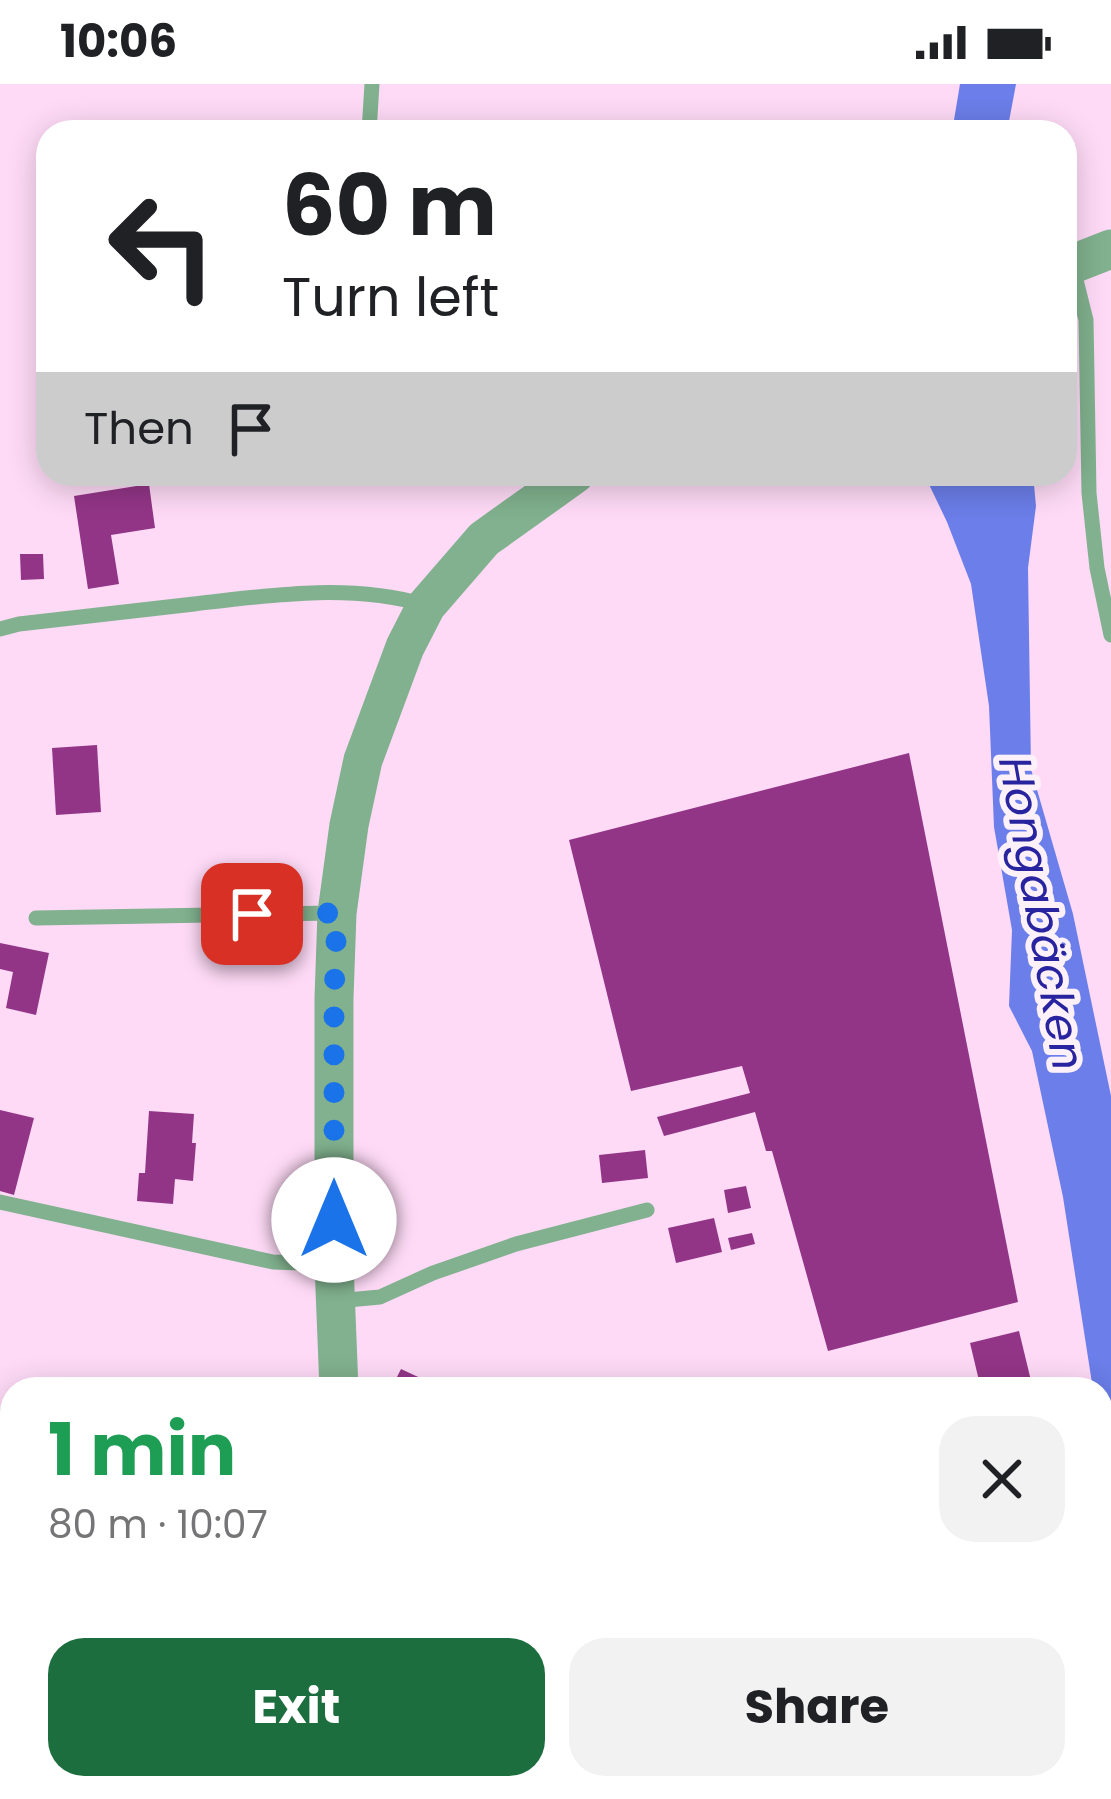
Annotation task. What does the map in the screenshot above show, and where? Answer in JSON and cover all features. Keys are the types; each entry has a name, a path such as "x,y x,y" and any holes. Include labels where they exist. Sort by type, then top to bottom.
{"street":[{"path":"1077,263 1111,249"},
{"path":"339,1377 337,913 363,760 425,606 484,539 558,486"}],"lane":[{"path":"369,120 372,84"},
{"path":"1077,291 1086,320 1088,493 1096,568 1111,635"},
{"path":"0,629 260,596 355,592 425,606"},
{"path":"0,618 19,624"},
{"path":"36,918 337,913"},
{"path":"0,1202 273,1262 380,1297 516,1244 647,1210"}],"water":[{"path":"960,84 1016,84 1009,120 954,120"},
{"name":"Hongabäcken","path":"930,486 1034,486 1028,568 1031,769 1073,914 1111,1096 1111,1377 1091,1377 1063,1197 1032,1051 1009,1006 1012,930 994,827 989,706 971,584"}],"building":[{"path":"149,486 155,528 111,535 119,584 88,589 74,496"},
{"path":"20,554 43,554 44,579 21,580"},
{"path":"97,745 101,812 56,815 52,748"},
{"path":"909,753 1018,1302 828,1351 772,1151 766,1151 755,1112 664,1136 657,1117 750,1093 742,1066 631,1091 569,840"},
{"path":"0,943 49,953 36,1015 6,1008 13,972 0,969"},
{"path":"0,1110 34,1118 14,1195 0,1191"},
{"path":"149,1111 194,1114 193,1181 175,1179 173,1204 137,1201 139,1173 145,1173"},
{"path":"645,1150 648,1178 602,1183 599,1155"},
{"path":"746,1186 751,1208 728,1213 724,1190"},
{"path":"714,1218 722,1252 676,1263 668,1228"},
{"path":"752,1233 755,1244 731,1250 728,1238"},
{"path":"1019,1331 1030,1377 978,1377 970,1343"}],"route":[{"path":"252,914 337,913 334,1220"}]}
